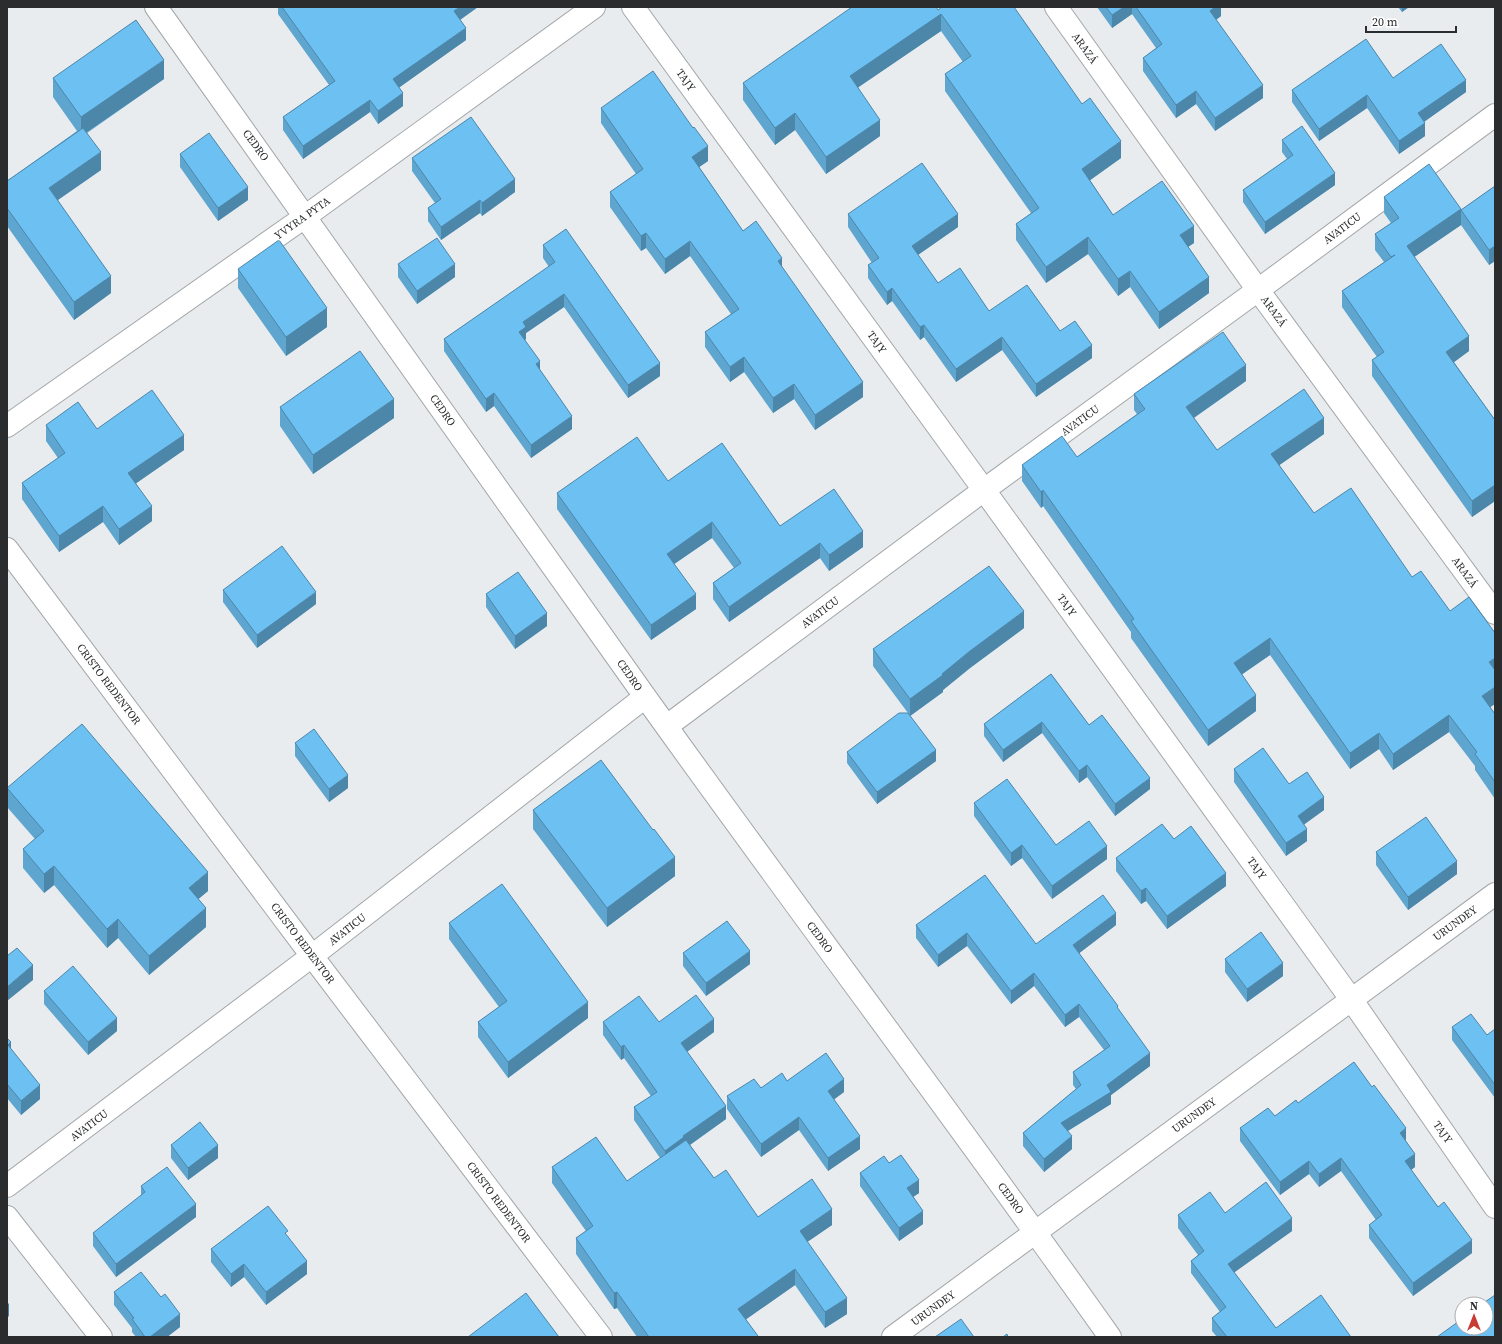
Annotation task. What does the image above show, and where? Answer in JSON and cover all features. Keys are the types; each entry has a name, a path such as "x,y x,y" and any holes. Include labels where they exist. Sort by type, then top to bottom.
{"street":[{"name":"CEDRO","path":"156,7 306,216 645,697 1036,1232 1110,1337"},
{"name":"YVYRA PYTA","path":"7,426 306,216 594,7"},
{"name":"TAJY","path":"633,7 1351,999 1495,1207"},
{"name":"ARAZÁ","path":"1056,7 1258,290 1495,613"},
{"name":"AVATICU","path":"667,726 984,490 1495,115"},
{"name":"CRISTO REDENTOR","path":"7,548 312,956 601,1337"},
{"name":"AVATICU","path":"7,1186 312,956 645,697"},
{"name":"URUNDEY","path":"893,1337 1495,894"},
{"path":"7,1217 101,1337"}],"building":[{"path":"282,7 460,7 454,11 466,28 393,79 403,93 378,111 370,100 303,146 283,117 335,81"},
{"path":"852,7 936,7 938,10 942,7 1014,7 1082,104 1090,98 1121,141 1082,169 1113,215 1162,181 1194,226 1180,235 1209,277 1159,312 1130,271 1118,279 1088,237 1046,267 1016,224 1039,208 945,74 971,56 941,14 850,76 880,120 826,157 795,113 775,128 743,83"},
{"path":"1106,7 1124,7 1112,15"},
{"path":"1136,7 1215,7 1210,11 1263,85 1215,118 1196,91 1176,105 1143,58 1162,44"},
{"path":"136,20 164,60 81,117 53,78"},
{"path":"1366,39 1393,78 1441,44 1466,80 1418,113 1425,123 1399,141 1367,95 1319,129 1292,90"},
{"path":"653,71 693,128 694,127 708,146 692,157 743,231 756,221 782,258 778,261 863,382 815,415 794,384 773,398 744,357 730,367 705,332 739,309 690,241 665,259 646,233 641,236 610,192 643,169 601,108"},
{"path":"471,117 515,179 482,203 480,200 441,227 428,208 441,199 412,158"},
{"path":"1302,126 1335,173 1265,222 1243,190 1293,155 1282,140"},
{"path":"83,128 101,152 49,188 111,276 74,302 7,208 7,181"},
{"path":"209,133 248,187 218,208 180,154"},
{"path":"922,163 958,214 912,246 938,283 960,268 989,311 1027,285 1060,331 1075,321 1092,345 1036,384 1002,337 956,369 924,325 920,327 892,288 887,292 868,265 879,258 848,214"},
{"path":"1429,164 1461,209 1407,246 1469,336 1446,352 1495,420 1495,485 1472,501 1372,360 1384,352 1342,291 1395,255 1391,257 1375,234 1399,218 1384,197"},
{"path":"1495,186 1495,246 1489,250 1461,210"},
{"path":"566,229 660,363 628,385 564,294 523,322 526,327 519,332 540,361 536,364 572,416 531,445 494,393 486,399 444,339 555,262 543,245"},
{"path":"437,238 455,264 417,291 398,264"},
{"path":"279,240 327,308 286,337 238,269"},
{"path":"1223,332 1246,365 1186,407 1217,450 1304,389 1324,418 1271,454 1314,513 1351,488 1412,577 1421,571 1450,611 1469,597 1495,633 1495,658 1489,662 1495,670 1495,687 1482,696 1495,714 1495,782 1475,754 1477,752 1449,715 1393,754 1379,733 1350,753 1270,638 1234,663 1256,695 1208,730 1131,621 1134,619 1043,490 1041,492 1022,465 1062,436 1077,457 1145,409 1134,394"},
{"path":"360,351 394,399 313,455 280,407"},
{"path":"152,390 184,435 128,473 152,506 119,529 103,506 59,536 22,483 65,453 46,425 78,402 97,429"},
{"path":"637,437 668,481 722,443 780,526 834,489 863,531 829,555 820,543 729,607 713,583 741,563 712,522 667,554 696,594 651,625 557,493"},
{"path":"282,546 316,592 257,635 223,590"},
{"path":"989,566 1024,611 970,651 942,674 943,675 910,699 873,649"},
{"path":"518,572 547,613 515,636 486,594"},
{"path":"1051,674 1089,725 1102,715 1150,778 1115,804 1087,765 1079,771 1042,722 1003,750 984,724"},
{"path":"899,713 908,713 936,750 877,792 847,752"},
{"path":"82,724 208,872 189,888 206,908 149,956 118,919 107,929 54,866 44,874 23,849 44,831 7,788"},
{"path":"314,729 348,775 329,789 295,743"},
{"path":"1263,748 1289,784 1307,772 1324,797 1298,816 1307,829 1286,843 1234,769"},
{"path":"601,760 675,857 607,908 533,810"},
{"path":"1007,779 1056,845 1089,821 1107,846 1052,886 1022,845 1011,853 974,803"},
{"path":"1426,817 1457,861 1408,897 1376,852"},
{"path":"1162,824 1174,839 1191,826 1226,873 1167,916 1146,888 1141,891 1116,858"},
{"path":"985,875 1036,944 1103,895 1116,913 1073,945 1118,1006 1117,1007 1150,1053 1107,1085 1111,1092 1061,1123 1072,1136 1044,1159 1023,1133 1081,1085 1073,1072 1110,1046 1079,1004 1065,1015 1034,973 1011,991 967,933 938,955 916,925"},
{"path":"502,884 588,1002 508,1062 478,1022 507,1001 449,923"},
{"path":"727,921 750,951 706,983 683,953"},
{"path":"1261,932 1283,963 1247,989 1225,959"},
{"path":"17,948 33,965 7,987 7,956"},
{"path":"73,966 117,1018 88,1042 44,991"},
{"path":"696,995 714,1019 681,1043 726,1106 683,1136 684,1137 665,1151 634,1107 657,1092 624,1045 621,1047 603,1022 639,996 659,1022"},
{"path":"1471,1014 1487,1035 1495,1029 1495,1085 1452,1027"},
{"path":"7,1038 11,1042 8,1045 40,1085 21,1101 7,1084"},
{"path":"826,1053 844,1079 828,1091 860,1136 828,1158 799,1117 761,1144 727,1096 754,1079 761,1088 782,1073 787,1081"},
{"path":"1354,1062 1372,1087 1374,1085 1406,1128 1400,1133 1415,1154 1405,1161 1438,1207 1444,1202 1472,1240 1413,1283 1369,1225 1382,1215 1341,1158 1319,1174 1309,1161 1280,1182 1240,1128 1268,1108 1275,1116 1296,1100 1298,1103"},
{"path":"200,1122 218,1145 188,1168 171,1145"},
{"path":"596,1137 627,1181 686,1140 714,1178 726,1170 758,1217 812,1179 832,1209 800,1231 847,1298 825,1312 795,1269 738,1309 758,1336 756,1337 649,1337 617,1292 614,1293 576,1238 593,1226 552,1167"},
{"path":"901,1155 919,1180 907,1188 923,1211 899,1228 860,1173 884,1156 889,1163"},
{"path":"167,1167 196,1204 116,1264 93,1233 145,1192 141,1186"},
{"path":"1266,1182 1292,1218 1228,1264 1276,1328 1321,1295 1351,1337 1227,1337 1212,1318 1226,1307 1191,1261 1204,1251 1178,1215 1210,1192 1225,1213"},
{"path":"268,1206 288,1231 285,1233 307,1261 266,1292 244,1264 231,1274 211,1249"},
{"path":"141,1272 161,1297 165,1294 180,1314 150,1337 145,1337 132,1319 134,1318 114,1292"},
{"path":"526,1293 559,1337 468,1337"},
{"path":"1495,1295 1495,1337 1437,1337 1454,1325 1454,1336 1494,1336 1494,1296"},
{"path":"961,1319 974,1337 935,1337"}]}
